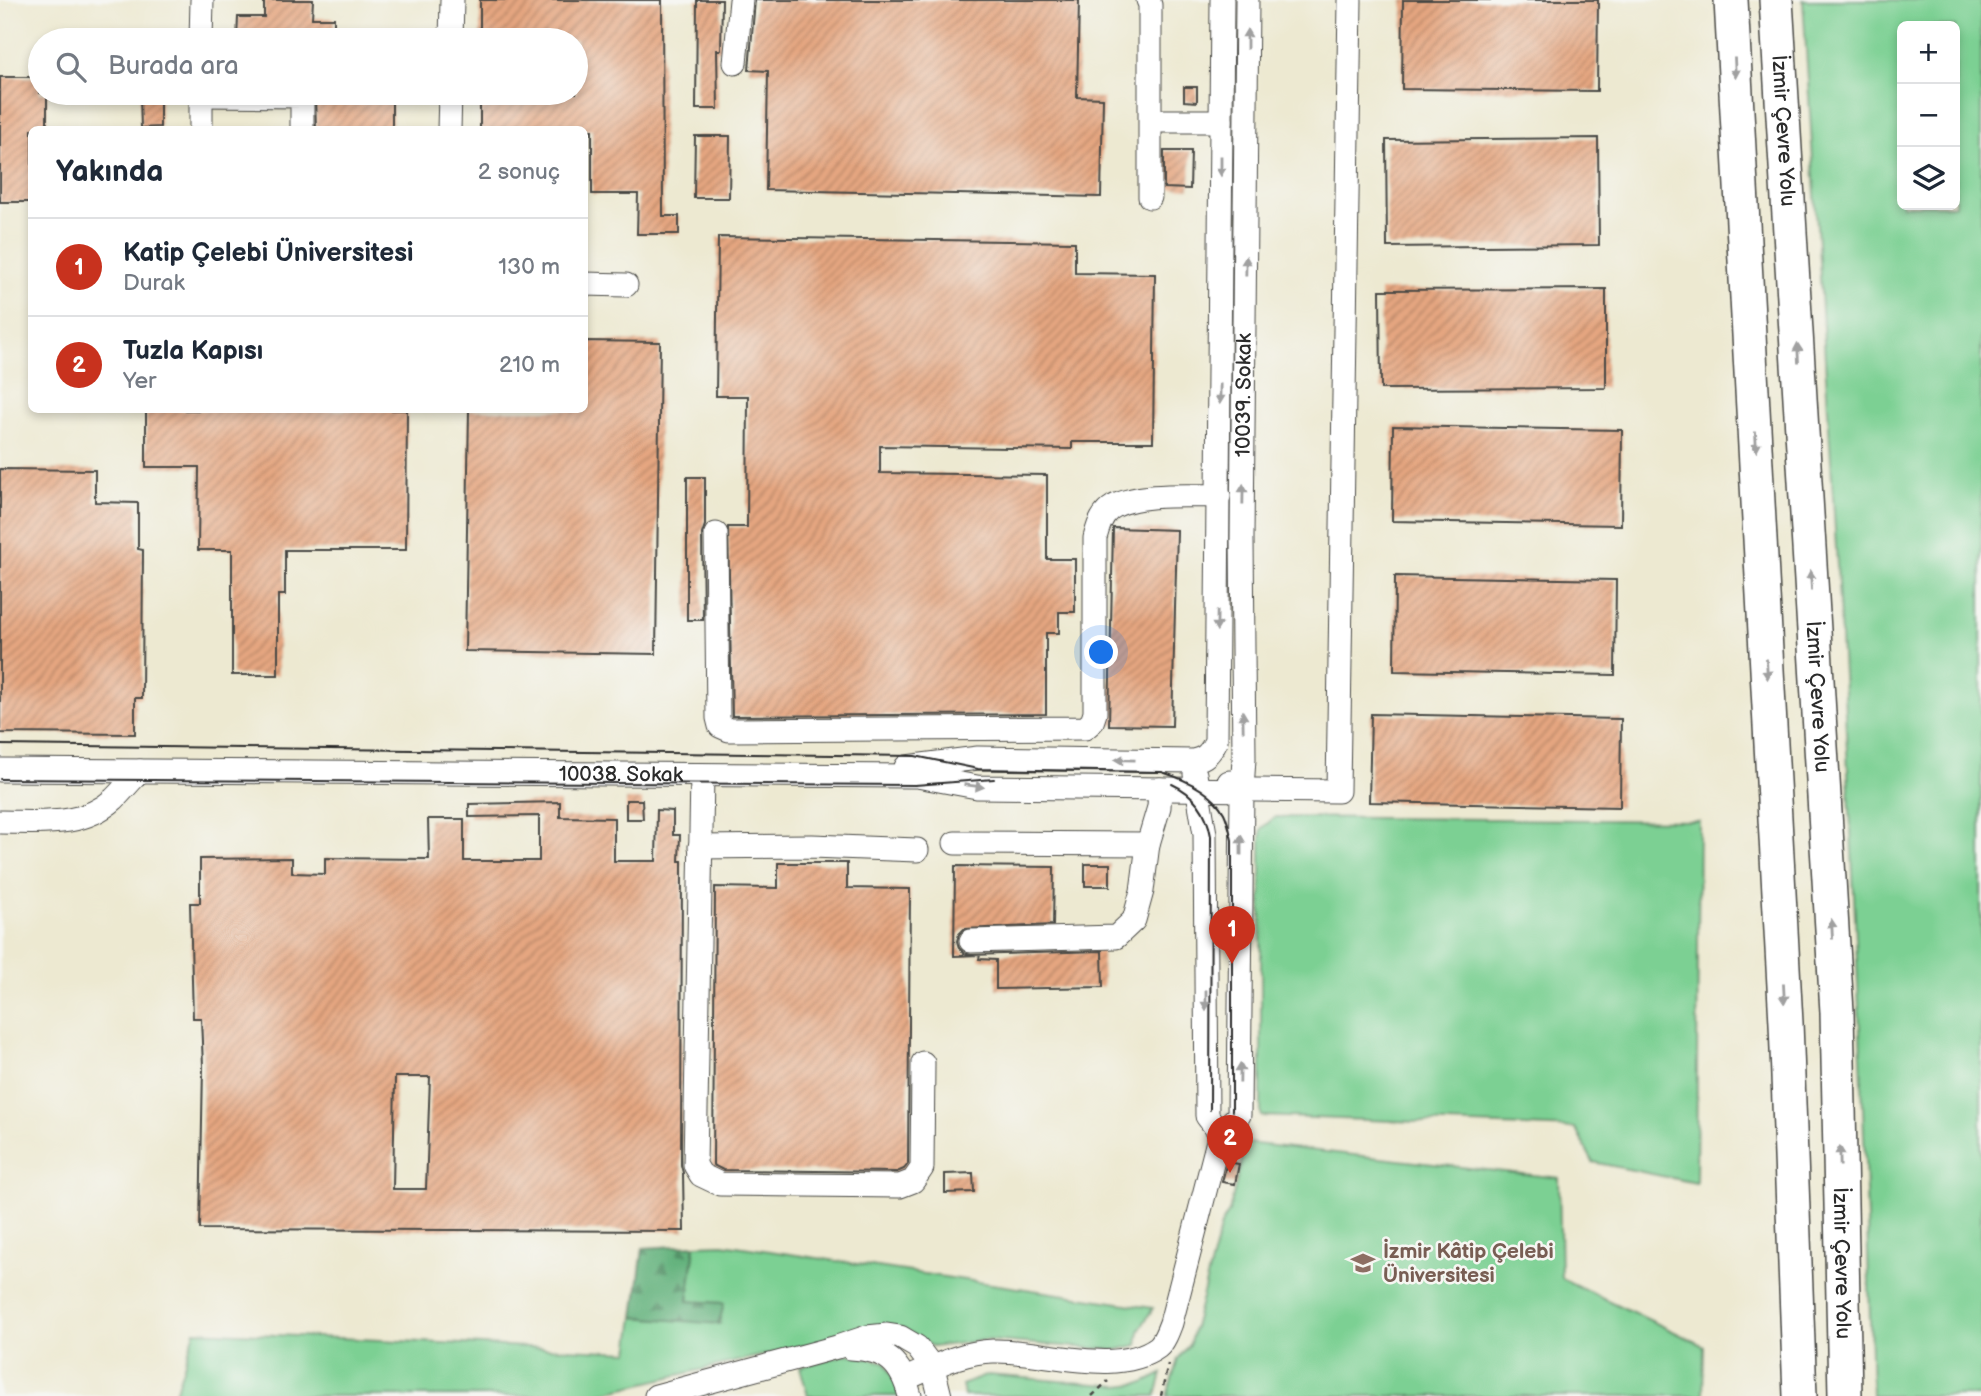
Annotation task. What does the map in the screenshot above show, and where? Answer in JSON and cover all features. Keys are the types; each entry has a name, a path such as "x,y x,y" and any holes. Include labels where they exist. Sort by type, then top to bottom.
{"highway":[{"path":"1731,0 1786,1023 1800,1396"},
{"name":"İzmir Çevre Yolu","path":"1776,0 1837,1012 1845,1396"}],"street":[{"path":"201,28 202,0"},
{"path":"451,28 452,0"},
{"path":"735,64 741,0"},
{"path":"1148,0 1150,197"},
{"name":"10039. Sokak","path":"1193,761 1210,753 1216,741 1222,0"},
{"name":"10039. Sokak","path":"1220,1133 1239,1115 1244,760 1242,539 1247,0"},
{"name":"10038. Sokak","path":"0,770 917,776 977,787 1338,791 1350,0"},
{"path":"201,105 201,126"},
{"path":"302,105 302,126"},
{"path":"449,126 450,105"},
{"path":"1151,121 1222,121"},
{"path":"588,284 626,285"},
{"path":"716,534 720,726 729,730 1085,728 1092,722 1095,713 1095,538 1100,521 1111,509 1141,498 1219,496"},
{"name":"10038. Sokak","path":"0,754 918,767 978,758 1193,761"},
{"path":"1193,761 1242,789"},
{"path":"837,1347 878,1351 888,1357 907,1387 933,1368 960,1355 993,1351 1107,1361 1137,1358 1160,1345 1171,1323 1220,1133 1207,1116 1205,834 1193,761"},
{"path":"0,822 64,822 84,817 114,799 140,771"},
{"path":"702,775 695,1165 701,1175 720,1184 900,1186 913,1181 922,1168 923,1063"},
{"path":"971,941 1116,937 1134,920 1142,891 1148,844 1159,807 1160,789"},
{"path":"956,843 1148,844"},
{"path":"700,847 812,846 917,850"},
{"path":"656,1396 867,1337 887,1335 900,1337 917,1346 933,1368 940,1396"}],"path":[{"path":"1161,1396 1170,1357"},
{"path":"1092,1396 1108,1381"}],"green space":[{"path":"1803,0 1981,0 1981,1396 1872,1396 1861,1047 1835,523"},
{"path":"1275,817 1699,821 1696,1183 1593,1162 1575,1128 1261,1116 1261,829"},
{"path":"1246,1143 1559,1178 1561,1278 1704,1346 1703,1396 1167,1396 1178,1359 1190,1343 1221,1225 1229,1212"},
{"path":"723,1244 1153,1308 1139,1331 1137,1345 1117,1350 985,1340 933,1347 904,1329 879,1328 589,1396 174,1396 195,1331 629,1352 634,1317 719,1323 688,1302 695,1245"},
{"path":"695,1245 688,1301 724,1303 719,1324 634,1317 643,1248"},
{"path":"848,1354 885,1362 901,1396 808,1396 800,1367"},
{"path":"1162,1374 1156,1396 964,1396 962,1385 988,1375 1119,1386 1144,1383"}],"building":[{"path":"264,0 313,0 312,18 334,18 334,28 238,28 238,17 264,17"},
{"path":"480,0 662,0 663,216 679,216 679,234 637,234 638,194 592,194 592,130 588,130 588,126 480,126 480,105 588,105 588,28 480,28"},
{"path":"697,0 722,0 721,50 717,50 718,109 696,109"},
{"path":"755,0 1079,0 1077,97 1103,98 1101,197 766,190 768,71 749,70"},
{"path":"1403,0 1598,0 1597,91 1402,89"},
{"path":"0,77 28,77 28,105 47,105 47,126 28,126 28,202 0,202"},
{"path":"1184,87 1197,87 1197,102 1184,101"},
{"path":"140,105 160,105 160,126 141,126"},
{"path":"315,105 392,105 392,126 316,126"},
{"path":"695,136 730,136 729,198 694,198"},
{"path":"1598,138 1599,245 1387,247 1386,140"},
{"path":"1164,151 1191,151 1190,189 1164,188"},
{"path":"718,237 1075,242 1075,273 1155,274 1153,442 1072,442 1072,449 880,446 880,473 1047,475 1047,559 1075,559 1075,612 1059,612 1059,633 1046,633 1046,714 732,716 728,527 747,527 748,396 716,396"},
{"path":"1606,289 1606,388 1381,389 1380,290"},
{"path":"588,341 660,342 656,654 465,651 469,413 588,413"},
{"path":"146,413 407,413 406,550 285,550 285,595 278,595 278,675 232,675 232,550 198,550 199,467 146,467"},
{"path":"1393,426 1622,430 1621,525 1392,521"},
{"path":"0,469 95,470 95,502 138,503 138,549 143,550 142,698 135,698 135,734 0,733"},
{"path":"687,477 705,477 705,525 702,534 703,620 687,620"},
{"path":"1113,528 1177,530 1172,726 1109,725"},
{"path":"1395,576 1616,580 1615,675 1394,671"},
{"path":"1371,714 1621,719 1620,807 1369,802"},
{"path":"626,800 642,800 643,819 626,819"},
{"path":"560,802 560,817 614,818 614,861 656,861 657,810 673,811 673,835 680,835 679,861 682,861 681,1165 684,1231 200,1229 203,1066 201,1018 193,1018 190,903 200,903 200,859 292,858 292,873 325,874 325,858 429,859 428,819 464,819 464,861 539,861 539,816 469,817 469,804","holes":["395,1077 430,1077 426,1189 393,1189"]},
{"path":"778,863 847,863 847,888 910,889 908,1164 897,1172 723,1170 713,1165 715,887 778,888"},
{"path":"1085,864 1110,864 1110,886 1085,886"},
{"path":"955,866 1054,867 1053,925 964,929 957,941 959,948 971,955 1102,951 1103,987 996,989 996,960 979,959 980,955 954,956"},
{"path":"1227,1162 1239,1164 1235,1184 1222,1182"},
{"path":"973,1173 974,1192 945,1193 945,1174"}],"tram line":[{"path":"0,745 915,756 978,769 1162,772 1188,782 1212,798 1224,813 1232,840 1232,1111"},
{"path":"0,779 915,785 994,779"},
{"path":"1172,784 1187,793 1198,805 1211,836 1210,1110"}],"place":[{"name":"Katip Çelebi Üniversitesi","path":"1232,964"},
{"name":"Tuzla Kapısı","path":"1230,1173"},
{"name":"İzmir Kâtip Çelebi Üniversitesi","path":"1363,1263"}]}
